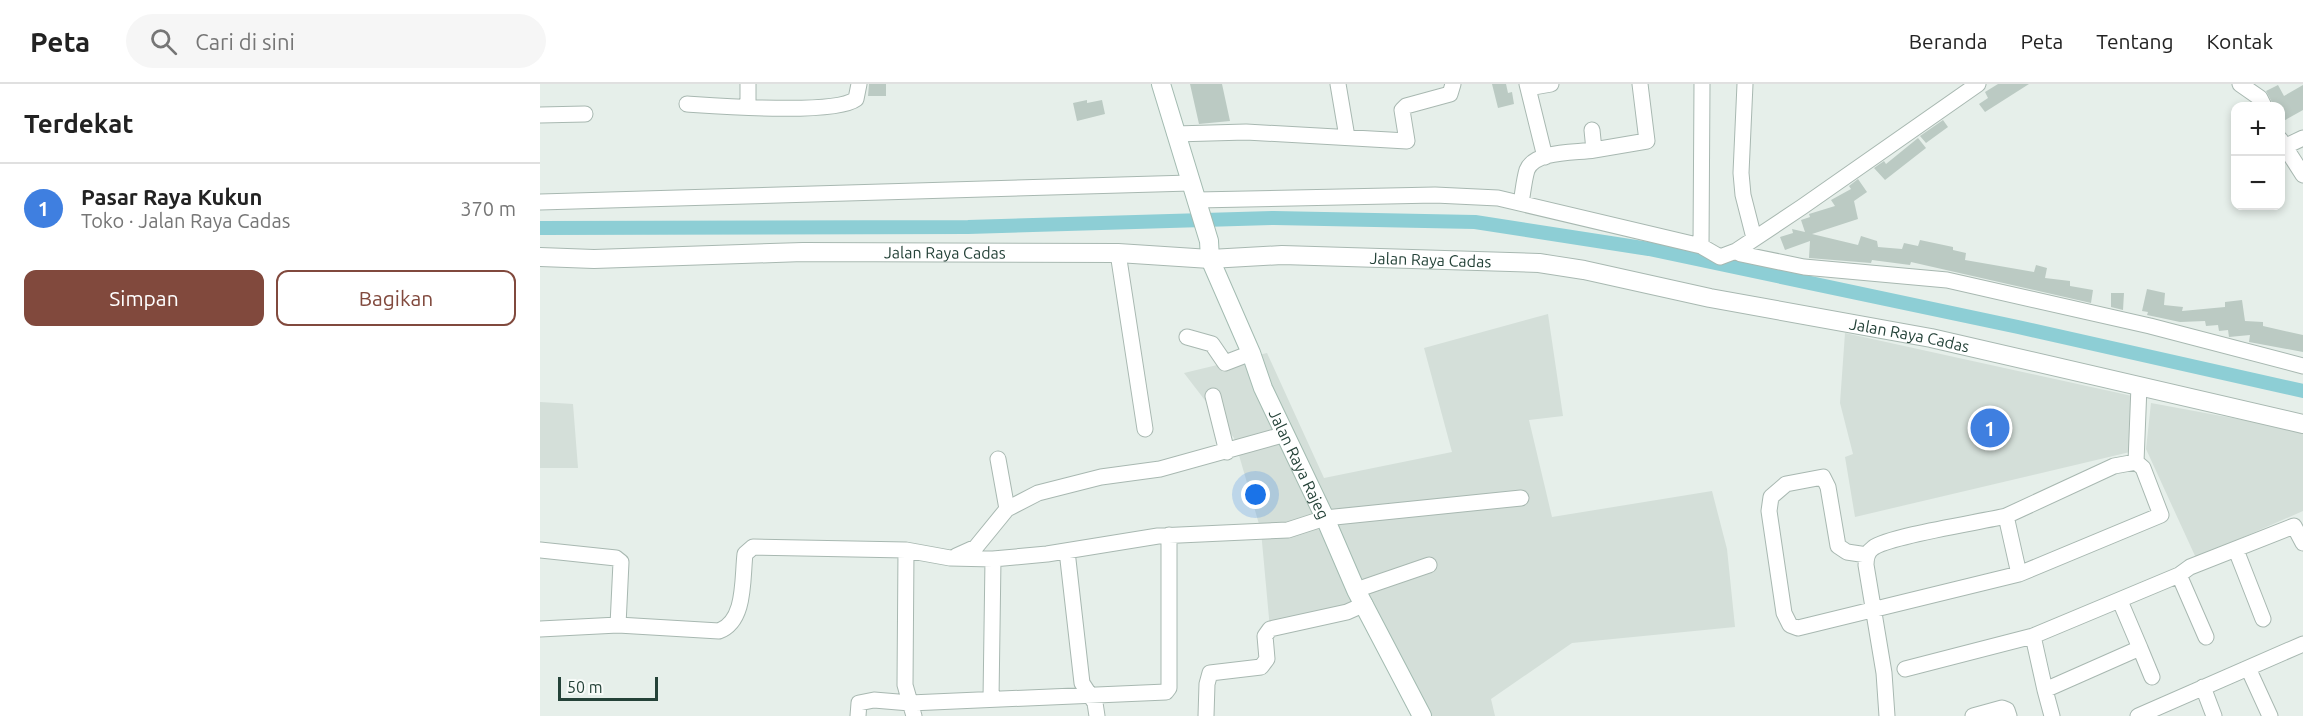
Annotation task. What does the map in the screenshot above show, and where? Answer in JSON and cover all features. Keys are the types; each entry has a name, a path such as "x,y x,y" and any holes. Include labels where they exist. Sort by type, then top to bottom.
{"street":[{"path":"748,84 748,107"},
{"path":"687,104 748,107 850,104 856,99 859,84"},
{"name":"Jalan Raya Rajeg","path":"1161,84 1209,250 1263,388 1361,597 1422,716"},
{"path":"1338,84 1347,137"},
{"path":"1175,134 1246,132 1407,141 1402,110 1406,106 1450,94 1453,84"},
{"path":"1545,157 1527,86 1551,84"},
{"path":"1521,203 1528,168 1545,157 1647,141 1640,84"},
{"path":"1701,246 1702,84"},
{"path":"1745,84 1741,173 1743,195 1754,238"},
{"path":"1730,254 1978,84"},
{"path":"2240,84 2260,98 2262,102"},
{"path":"540,115 585,114"},
{"path":"1593,130 1594,150"},
{"path":"2285,142 2303,138"},
{"path":"2285,148 2303,175"},
{"path":"540,202 1195,196 1435,195 1498,198 1701,246 1718,257 1742,254 1804,267 1947,280 2150,326 2303,366"},
{"name":"Jalan Raya Cadas","path":"540,257 594,259 803,252 1118,253 1209,250 1282,255 1471,260 1562,266 1710,298 1931,338 2303,424"},
{"path":"1118,253 1145,429"},
{"path":"1187,337 1212,344 1225,363 1251,353"},
{"path":"2136,462 2139,386"},
{"path":"1213,396 1227,452"},
{"path":"950,558 976,547 1007,509 1038,493 1101,477 1160,469 1286,434"},
{"path":"998,459 1007,509"},
{"path":"1887,716 1884,673 1866,565 1867,555 1872,548 1899,539 2006,516 2114,466 2136,462"},
{"path":"1867,555 1847,552 1838,546 1828,487 1823,477 1786,484 1771,497 1769,511 1784,613 1790,625 1798,628 2019,574 2162,515 2143,468 2136,462"},
{"path":"540,629 618,625 719,631 738,616 745,554 753,547 906,550 950,558 993,559 1067,551 1169,535 1275,531 1325,518 1521,498"},
{"path":"2006,516 2019,574"},
{"path":"1905,669 2033,636 2120,601 2179,575 2190,567 2299,525 2303,543"},
{"path":"858,716 858,704 863,701 912,710 992,699 1162,694 1169,688 1169,535"},
{"path":"540,550 616,558 621,562 618,625"},
{"path":"906,550 905,685 912,710"},
{"path":"2236,550 2264,619"},
{"path":"1067,551 1082,683 1095,703 1097,716"},
{"path":"992,699 993,559"},
{"path":"1206,716 1207,684 1210,673 1261,667 1267,659 1265,636 1270,629 1347,612 1361,597 1429,565"},
{"path":"2179,575 2206,637"},
{"path":"2120,601 2152,677"},
{"path":"2033,636 2052,716"},
{"path":"2138,716 2157,712 2203,687 2303,644"},
{"path":"2045,690 2140,648"},
{"path":"2248,668 2270,716"},
{"path":"2203,687 2214,716"},
{"path":"1973,716 2004,708 2008,716"}],"shaded area":[{"path":"1548,314 1563,416 1529,420 1552,517 1712,491 1727,549 1735,627 1572,643 1491,699 1495,716 1411,716 1355,607 1270,629 1261,531 1234,438 1184,373 1267,353 1324,478 1452,452 1424,348"},
{"path":"1845,333 2137,397 2130,452 1855,517 1845,457 1853,454 1840,403"},
{"path":"540,402 573,404 578,468 540,468"},
{"path":"2151,403 2303,431 2303,511 2196,558 2146,449"}],"building":[{"path":"869,84 886,84 886,96 868,96"},
{"path":"1190,84 1222,84 1230,121 1199,124"},
{"path":"1492,84 1506,84 1508,93 1512,92 1514,104 1498,108"},
{"path":"1998,84 2029,84 1985,112 1979,104 1988,98 1985,92"},
{"path":"2278,85 2284,96 2303,85 2303,110 2285,120 2285,102 2272,102 2266,91"},
{"path":"1087,100 1087,103 1102,100 1105,114 1077,121 1073,103"},
{"path":"1943,120 1948,127 1926,143 1920,136"},
{"path":"1918,138 1926,148 1885,180 1874,168 1884,161 1886,164"},
{"path":"1858,179 1867,192 1854,201 1858,219 1812,234 1858,245 1861,236 1877,241 1878,247 1902,249 1904,243 1918,246 1920,240 1953,247 1953,250 1966,253 1965,260 2034,272 2036,265 2047,268 2045,278 2070,281 2070,286 2093,290 2091,303 1911,262 1910,265 1872,260 1871,263 1809,258 1810,241 1785,250 1780,237 1793,233 1792,229 1805,232 1801,220 1810,217 1809,214 1835,206 1831,200 1851,189 1849,186"},
{"path":"2147,289 2165,293 2164,305 2183,307 2182,311 2225,307 2225,302 2242,300 2245,321 2263,322 2263,326 2303,335 2303,352 2249,342 2250,335 2229,337 2228,330 2219,331 2218,325 2206,326 2205,321 2180,322 2147,315 2148,312 2142,311"},
{"path":"2111,293 2124,293 2123,310 2111,307"}],"waterway":[{"path":"540,228 968,227 1274,218 1475,222 1649,249 2018,327 2303,391"}],"place":[{"name":"Pasar Raya Kukun","path":"1990,428"}]}
